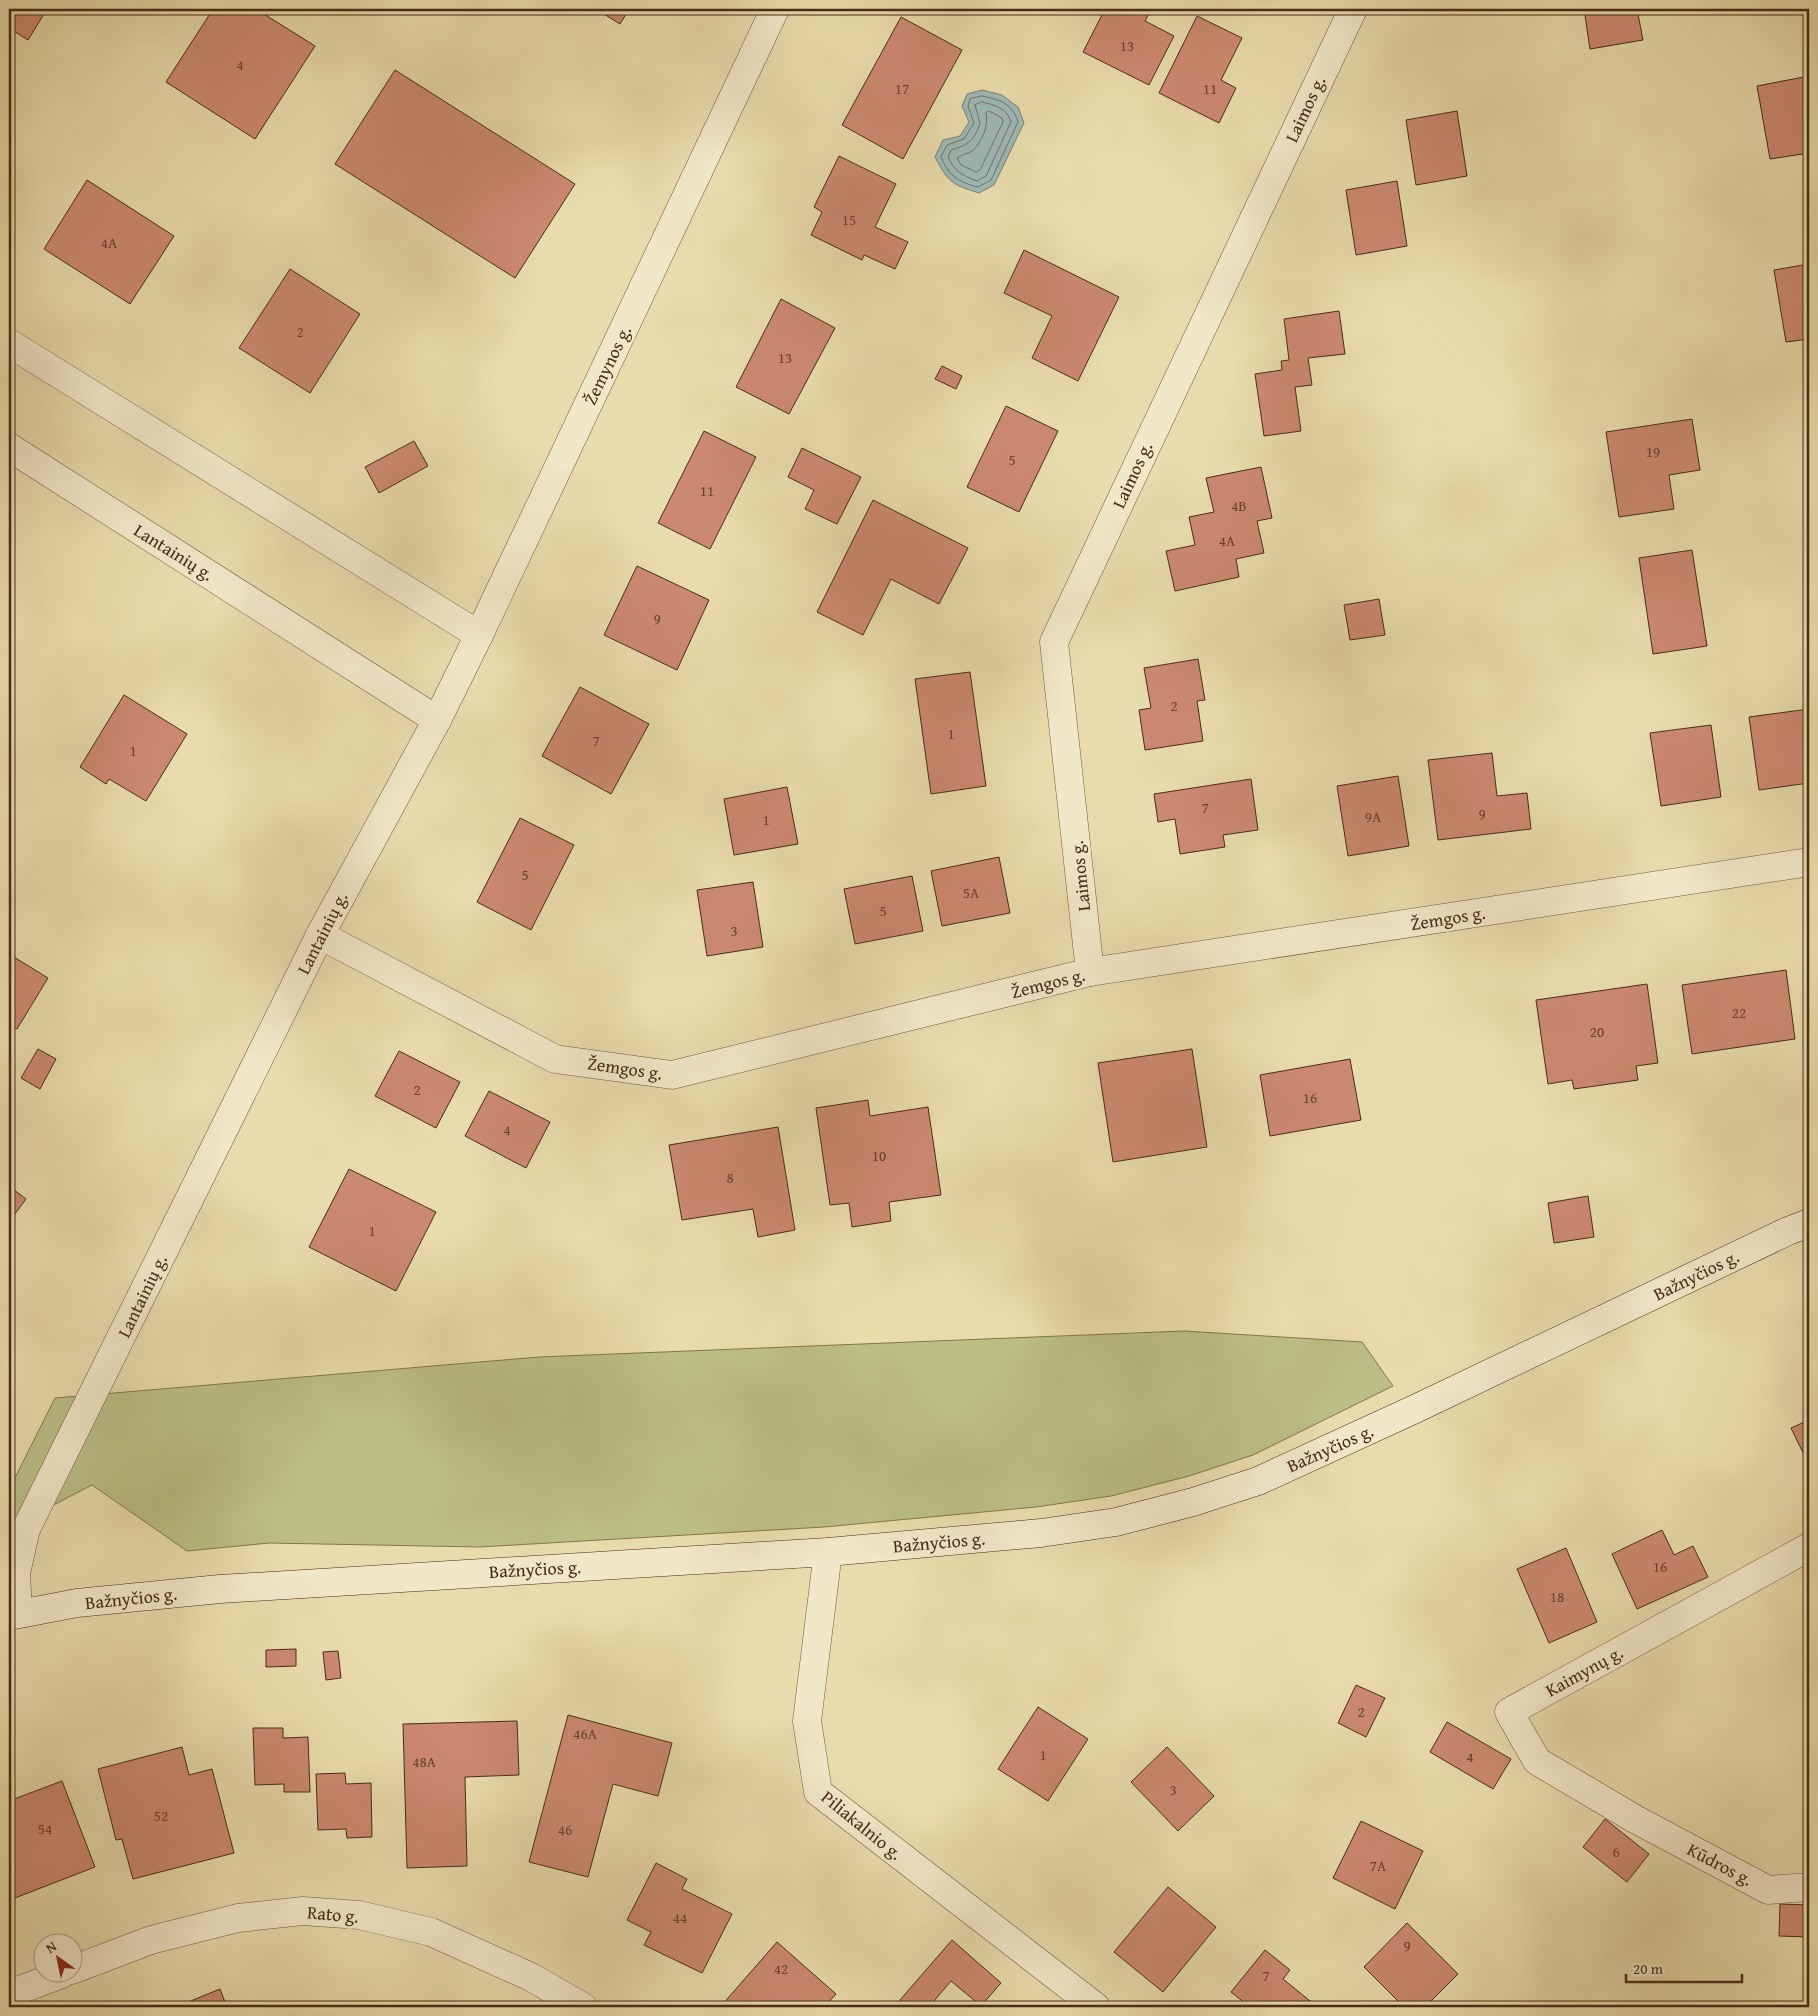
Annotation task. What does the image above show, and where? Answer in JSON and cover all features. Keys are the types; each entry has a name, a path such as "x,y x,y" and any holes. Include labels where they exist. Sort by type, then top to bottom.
{"street":[{"name":"Žemynos g.","path":"437,720 775,9"},
{"name":"Laimos g.","path":"1090,972 1054,642 1353,9"},
{"path":"9,343 479,634"},
{"name":"Lantainių g.","path":"9,447 437,720 320,935 26,1529 16,1574 14,1614"},
{"name":"Žemgos g.","path":"320,935 555,1059 672,1075 1090,972 1809,862"},
{"name":"Bažnyčios g.","path":"14,1614 77,1603 220,1589 828,1552 1041,1533 1116,1522 1193,1502 1258,1481 1415,1410 1788,1231 1809,1224"},
{"name":"Kaimynų g.","path":"1635,1819 1537,1761 1509,1712 1809,1548"},
{"name":"Piliakalnio g.","path":"828,1552 807,1721 818,1792 1096,2007"},
{"name":"Kūdros g.","path":"1635,1819 1768,1890 1809,1886"},
{"name":"Rato g.","path":"82,1966 151,1940 238,1918 303,1911 359,1915 431,1932 531,1977 584,2007"},
{"path":"9,1994 36,1984"}],"green space":[{"path":"1184,1331 1362,1342 1393,1386 1253,1455 1189,1476 1111,1496 1036,1507 824,1527 480,1547 269,1543 187,1551 92,1485 9,1528 9,1490 55,1398 539,1357"}],"water":[{"path":"982,90 1002,95 1018,107 1024,123 994,185 979,193 956,185 944,172 935,157 943,140 960,136 969,122 962,106 967,94"}],"building":[{"path":"9,9 47,9 28,40 9,28"},
{"path":"213,9 256,9 315,46 255,139 166,82"},
{"path":"596,9 629,9 620,24"},
{"path":"1105,9 1151,9 1145,21 1174,36 1149,85 1083,52"},
{"path":"1584,9 1637,9 1643,40 1590,49"},
{"path":"1197,16 1242,38 1221,80 1236,88 1219,123 1159,93"},
{"path":"901,17 962,50 903,159 842,125"},
{"path":"395,70 575,184 515,278 335,164"},
{"path":"1809,76 1809,153 1770,159 1757,86"},
{"path":"1457,111 1467,176 1416,185 1406,120"},
{"path":"839,156 896,184 875,227 908,242 895,269 864,255 862,260 811,235 822,212 814,207"},
{"path":"87,180 174,236 130,304 44,249"},
{"path":"1397,181 1407,246 1356,255 1346,190"},
{"path":"1024,250 1119,297 1078,381 1032,358 1052,316 1004,293"},
{"path":"1809,264 1809,339 1786,342 1774,270"},
{"path":"290,269 360,314 310,393 239,348"},
{"path":"781,299 835,328 789,414 736,387"},
{"path":"1339,311 1345,354 1308,358 1312,385 1295,387 1301,431 1264,436 1255,374 1282,370 1281,361 1289,360 1284,319"},
{"path":"942,366 962,376 956,389 935,379"},
{"path":"1006,406 1058,431 1019,512 967,487"},
{"path":"1692,419 1700,470 1669,475 1674,509 1619,517 1606,432"},
{"path":"704,431 756,457 710,549 658,523"},
{"path":"414,441 428,466 379,493 365,467"},
{"path":"802,448 861,477 837,524 805,509 814,490 788,477"},
{"path":"1261,467 1272,518 1257,521 1264,553 1236,559 1239,577 1175,591 1166,551 1195,545 1189,517 1214,512 1206,478"},
{"path":"873,500 968,548 939,604 891,579 863,635 817,612"},
{"path":"1692,550 1707,646 1653,654 1639,558"},
{"path":"637,566 709,600 677,670 604,635"},
{"path":"1379,599 1385,635 1350,640 1344,605"},
{"path":"1198,659 1205,700 1197,701 1203,741 1145,750 1139,710 1151,708 1144,668"},
{"path":"970,672 986,786 931,794 915,679"},
{"path":"580,687 649,724 611,794 542,756"},
{"path":"124,695 187,734 146,801 109,779 106,784 80,767"},
{"path":"1809,709 1809,783 1759,790 1749,717"},
{"path":"1711,725 1721,797 1661,806 1650,733"},
{"path":"1492,753 1497,796 1527,793 1531,829 1438,840 1428,760"},
{"path":"1398,776 1409,846 1348,856 1337,786"},
{"path":"1251,779 1258,830 1223,835 1225,847 1180,854 1175,819 1158,822 1154,794"},
{"path":"787,787 798,844 734,855 724,799"},
{"path":"520,818 574,845 531,930 477,902"},
{"path":"999,857 1010,913 942,926 931,871"},
{"path":"912,876 923,931 855,944 844,889"},
{"path":"753,882 763,947 707,956 697,890"},
{"path":"9,954 48,978 17,1029 9,1024"},
{"path":"1786,970 1795,1039 1692,1054 1682,985"},
{"path":"1647,984 1658,1063 1636,1066 1638,1080 1574,1089 1572,1080 1548,1084 1536,1000"},
{"path":"38,1049 56,1059 40,1089 21,1078"},
{"path":"1192,1049 1207,1147 1113,1162 1098,1063"},
{"path":"399,1051 460,1082 436,1128 375,1096"},
{"path":"1350,1059 1361,1120 1270,1136 1260,1075"},
{"path":"489,1091 550,1122 526,1168 465,1136"},
{"path":"868,1100 870,1116 928,1107 941,1195 889,1202 891,1221 852,1227 849,1203 830,1205 816,1108"},
{"path":"778,1127 795,1230 758,1237 753,1209 682,1220 669,1145"},
{"path":"349,1169 436,1212 396,1291 309,1247"},
{"path":"9,1186 26,1199 9,1222"},
{"path":"1588,1196 1594,1237 1554,1243 1548,1203"},
{"path":"1809,1420 1809,1465 1791,1428"},
{"path":"1662,1530 1674,1555 1693,1546 1708,1577 1637,1609 1612,1554"},
{"path":"1566,1548 1597,1622 1549,1643 1517,1569"},
{"path":"296,1649 296,1666 266,1667 266,1650"},
{"path":"338,1651 341,1678 326,1680 323,1652"},
{"path":"1356,1685 1385,1698 1366,1737 1338,1723"},
{"path":"1038,1707 1088,1739 1048,1801 998,1769"},
{"path":"568,1715 672,1743 658,1796 613,1784 588,1877 529,1862"},
{"path":"9,1717 15,1733 9,1735"},
{"path":"517,1721 519,1775 465,1777 467,1866 407,1868 403,1724"},
{"path":"1447,1722 1511,1759 1493,1789 1430,1752"},
{"path":"253,1728 283,1728 283,1738 308,1737 310,1792 284,1792 284,1784 255,1785"},
{"path":"182,1747 189,1775 212,1769 234,1853 133,1879 122,1839 116,1840 98,1769"},
{"path":"1167,1747 1214,1796 1178,1831 1131,1782"},
{"path":"345,1773 346,1784 371,1783 372,1837 347,1838 346,1829 318,1830 316,1774"},
{"path":"62,1781 95,1867 15,1898 9,1882 9,1801"},
{"path":"1605,1819 1649,1854 1627,1882 1583,1847"},
{"path":"1361,1821 1423,1851 1395,1909 1333,1878"},
{"path":"656,1863 687,1879 682,1889 732,1914 702,1973 644,1945 651,1932 627,1920"},
{"path":"1168,1887 1216,1927 1163,1992 1114,1952"},
{"path":"1780,1904 1809,1905 1809,1937 1779,1936"},
{"path":"1407,1923 1458,1974 1425,2007 1404,2007 1364,1967"},
{"path":"952,1940 1001,1983 981,2006 951,1981 929,2007 909,2007 900,2000"},
{"path":"777,1942 836,1994 824,2007 721,2006"},
{"path":"1265,1950 1290,1970 1283,1979 1315,2005 1313,2007 1250,2007 1231,1992"},
{"path":"220,1989 227,2007 176,2007"}]}
